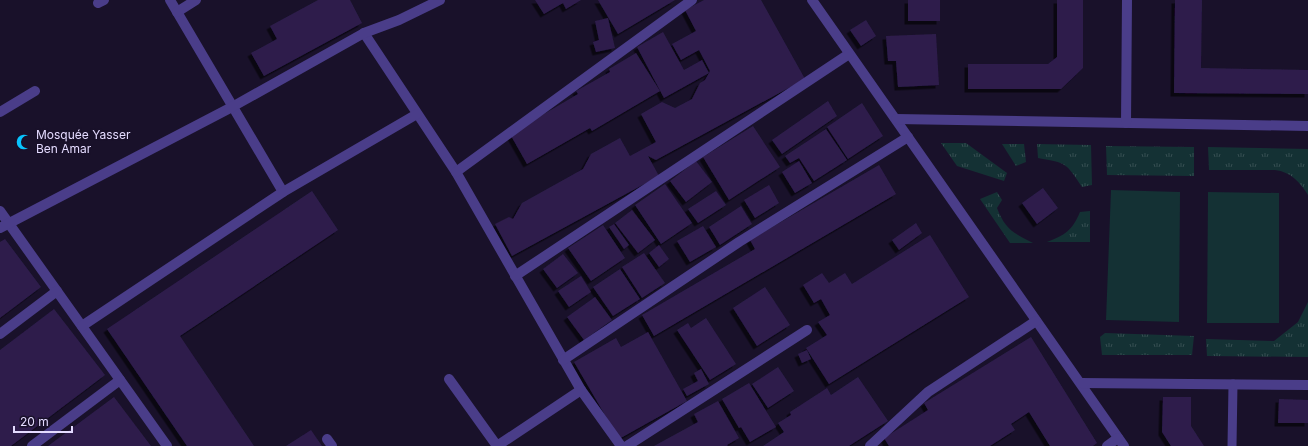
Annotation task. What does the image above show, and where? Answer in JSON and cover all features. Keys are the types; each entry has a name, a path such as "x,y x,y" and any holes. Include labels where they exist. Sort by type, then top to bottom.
{"street":[{"path":"170,0 283,192"},
{"path":"177,12 196,0"},
{"path":"4,226 232,107 364,33 399,20 440,0"},
{"path":"456,172 692,0"},
{"path":"812,0 1121,442 1107,446"},
{"path":"1126,123 1127,0"},
{"path":"364,33 456,172 581,390 621,446"},
{"path":"515,276 849,54"},
{"path":"0,112 35,91"},
{"path":"82,326 283,192 417,114"},
{"path":"896,119 1308,126"},
{"path":"563,360 739,242 908,137"},
{"path":"0,211 4,226 57,290 167,446"},
{"path":"0,334 57,290"},
{"path":"870,446 928,392 1036,321"},
{"path":"627,446 807,330"},
{"path":"449,379 497,446 581,390"},
{"path":"32,446 120,380"},
{"path":"1081,383 1308,385"}],"lane":[{"path":"1232,446 1233,384"}],"green space":[{"path":"941,143 966,143 1007,173 1004,181 957,166"},
{"path":"1002,144 1024,144 1026,162 1016,166"},
{"path":"1037,144 1091,145 1092,185 1082,187 1065,165 1055,161 1038,158"},
{"path":"1106,146 1194,147 1194,176 1107,175"},
{"path":"1208,147 1308,149 1308,195 1294,178 1281,171 1209,170"},
{"path":"1111,190 1180,192 1179,322 1106,320"},
{"path":"997,192 1002,200 997,208 1003,221 1010,230 1033,243 1010,243 980,199"},
{"path":"1208,192 1279,193 1279,323 1207,323"},
{"path":"1090,211 1090,242 1047,242 1067,232 1074,224 1080,212"},
{"path":"1308,302 1308,357 1207,356 1206,339 1274,341 1298,322"},
{"path":"1105,333 1194,336 1192,355 1102,355 1100,337"}],"building":[{"path":"318,0 350,0 362,23 264,76 251,53 277,39 270,26"},
{"path":"535,0 581,0 566,9 563,3 544,14"},
{"path":"598,0 675,0 618,34"},
{"path":"704,0 761,0 805,79 656,160 648,156 659,176 512,256 495,224 509,217 513,219 522,203 583,169 591,154 620,138 630,156 656,142 641,114 662,102 675,108 692,99 700,83 705,80 710,71 699,50 681,60 672,44 696,31 685,10"},
{"path":"908,0 940,0 940,21 908,21"},
{"path":"1057,0 1083,0 1083,68 1061,89 968,89 968,64 1048,64 1057,57"},
{"path":"1175,0 1202,0 1201,68 1308,70 1308,94 1174,93"},
{"path":"608,18 615,48 596,52 593,42 599,40 595,21"},
{"path":"866,20 876,36 861,46 850,30"},
{"path":"663,32 684,70 702,60 709,73 664,98 637,47"},
{"path":"936,34 939,85 898,87 896,61 888,61 886,36"},
{"path":"636,53 660,91 592,131 590,128 527,164 510,134 578,94 576,91 610,72 609,69"},
{"path":"828,101 837,116 782,154 772,140"},
{"path":"862,103 883,136 848,159 827,127"},
{"path":"753,126 780,167 729,200 703,157"},
{"path":"826,129 847,160 814,181 799,158 790,163 785,156"},
{"path":"696,161 712,182 686,202 670,181"},
{"path":"799,161 812,183 795,193 782,172"},
{"path":"879,165 896,194 654,336 642,315 755,249 750,240"},
{"path":"665,184 692,223 661,244 635,205"},
{"path":"769,185 779,203 755,218 744,200"},
{"path":"1043,188 1058,208 1037,224 1022,203"},
{"path":"312,191 338,230 180,336 254,446 187,446 107,329"},
{"path":"716,191 726,205 698,223 688,209"},
{"path":"741,206 752,224 720,245 709,227"},
{"path":"632,210 655,240 638,253 615,223"},
{"path":"916,223 922,233 899,250 892,240"},
{"path":"614,224 629,245 624,249 609,227"},
{"path":"603,225 625,258 591,281 568,248"},
{"path":"703,226 716,247 690,262 677,241"},
{"path":"930,235 969,297 829,384 806,348 827,335 818,322 830,315 821,299 814,303 803,285 822,273 829,283 845,273 852,284"},
{"path":"5,239 41,287 0,318 0,242"},
{"path":"659,245 669,259 659,267 649,253"},
{"path":"644,253 665,283 642,298 622,267"},
{"path":"563,254 578,273 557,288 543,269"},
{"path":"620,269 640,299 613,316 593,287"},
{"path":"581,276 591,292 569,307 558,291"},
{"path":"765,287 790,325 757,346 733,308"},
{"path":"595,297 612,320 584,340 567,317"},
{"path":"54,309 105,375 11,446 0,446 0,350"},
{"path":"706,318 736,364 710,380 677,330 688,323 691,328"},
{"path":"648,332 687,401 619,439 574,362 616,338 621,347"},
{"path":"1031,337 1097,443 1093,446 1050,446 1029,412 1011,424 1015,430 990,446 889,446 884,438 928,410 924,403"},
{"path":"807,350 811,359 802,363 798,354"},
{"path":"778,367 794,391 768,408 752,384"},
{"path":"701,369 709,384 687,396 683,389 698,381 694,373"},
{"path":"858,377 888,421 849,446 763,446 784,432 778,423 791,415 790,412 827,388 831,395"},
{"path":"749,383 776,427 750,442 741,427 739,428 722,399"},
{"path":"114,397 151,446 48,446"},
{"path":"1163,397 1191,397 1191,426 1204,446 1171,446 1162,432"},
{"path":"1279,399 1308,400 1308,423 1278,423"},
{"path":"718,401 739,438 727,445 728,446 654,446 698,422 694,414"},
{"path":"311,430 322,446 286,446"}],"place":[{"name":"Mosquée Yasser Ben Amar","path":"24,142"}]}
